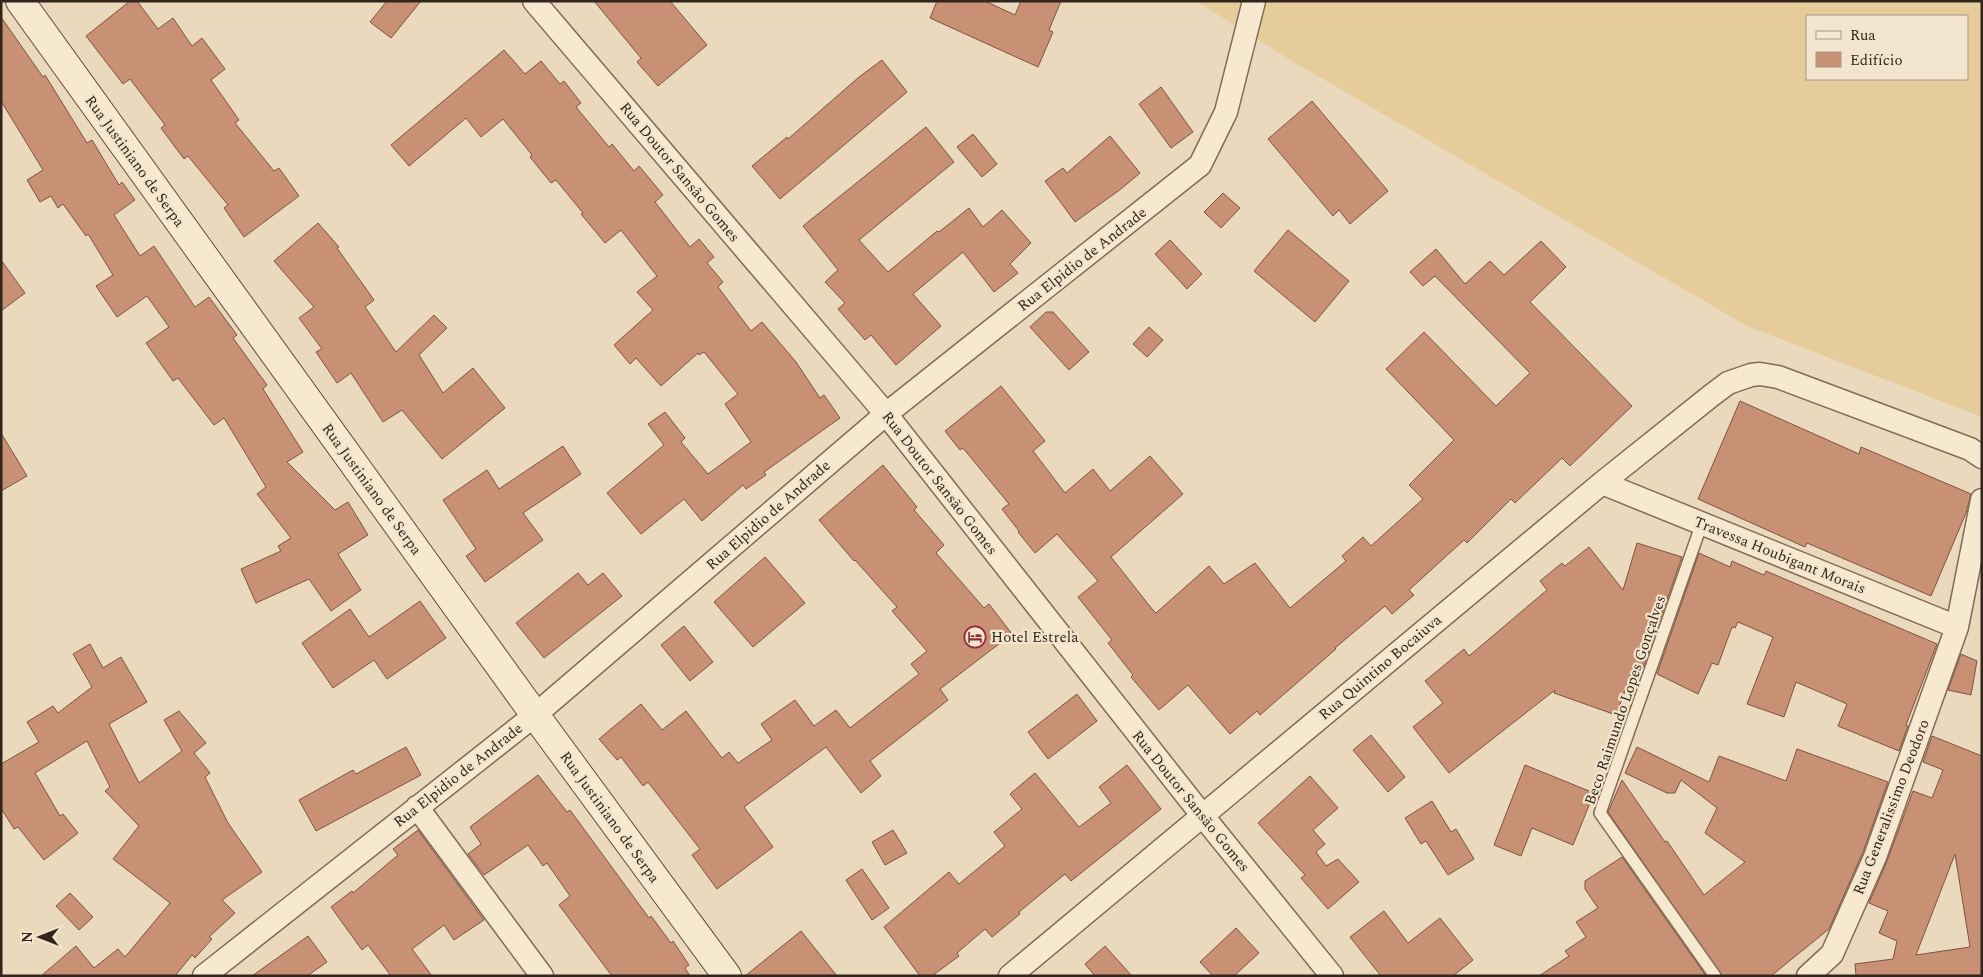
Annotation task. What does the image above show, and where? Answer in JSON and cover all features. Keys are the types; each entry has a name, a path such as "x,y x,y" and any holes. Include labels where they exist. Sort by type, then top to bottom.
{"main road":[{"name":"Rua Justiniano de Serpa","path":"20,1 535,715 727,976"}],"street":[{"name":"Rua Doutor Sansão Gomes","path":"534,1 886,414 1202,815 1332,976"},
{"name":"Rua Elpidio de Andrade","path":"204,976 417,806 535,715 886,414 1200,165 1226,112 1254,1"},
{"name":"Rua Quintino Bocaiuva","path":"1010,976 1602,483 1728,383 1760,374 1778,377 1924,431 1970,449 1982,456"},
{"name":"Travessa Houbigant Morais","path":"1602,483 1957,627"},
{"name":"Rua Generalissimo Deodoro","path":"1808,976 1832,954 1875,857 1957,627 1982,500"},
{"path":"417,806 542,976"}],"lane":[{"name":"Beco Raimundo Lopes Gonçalves","path":"1702,523 1600,813 1715,976"}],"sand":[{"path":"1196,1 1982,1 1982,417 1747,326 1292,61"}],"building":[{"path":"130,1 137,1 158,29 173,18 192,46 202,38 225,69 211,80 239,120 235,123 274,171 279,168 299,196 244,237 224,208 228,205 188,156 184,159 161,128 165,125 130,79 123,84 86,36"},
{"path":"387,1 421,1 391,38 370,22"},
{"path":"594,1 670,1 707,45 658,86 637,62 641,58"},
{"path":"937,1 985,1 1015,15 1021,1 1061,1 1049,30 1053,32 1038,67 930,18"},
{"path":"1,17 43,77 45,75 87,143 92,140 119,185 122,182 135,200 114,215 140,256 154,246 195,307 209,297 237,335 233,338 267,385 263,389 303,452 287,462 335,510 348,502 368,535 338,554 361,590 331,611 309,579 256,603 241,569 281,551 278,546 291,538 257,494 266,487 224,418 214,425 178,378 173,381 146,343 169,327 147,296 117,317 96,286 113,275 88,234 86,236 63,204 58,208 51,196 40,202 27,180 43,170 1,101"},
{"path":"504,50 525,74 541,61 560,84 564,81 581,103 576,107 609,147 612,144 634,171 639,166 663,195 655,202 690,247 699,239 714,257 707,263 723,282 718,287 751,331 762,322 796,362 820,398 824,395 840,418 764,472 766,475 746,489 743,485 702,521 684,499 641,534 607,493 664,445 648,424 665,412 685,438 681,442 708,474 751,442 725,404 738,394 704,352 699,355 698,353 661,386 636,358 630,364 614,345 653,310 637,292 657,276 621,230 605,243 556,180 551,183 530,157 532,155 503,119 481,137 466,118 409,166 391,145"},
{"path":"882,60 907,92 780,199 752,166 787,137 788,139 859,77"},
{"path":"1161,87 1193,132 1171,148 1139,104"},
{"path":"1312,101 1388,191 1350,224 1339,210 1333,216 1268,139"},
{"path":"926,127 954,162 859,240 888,272 937,231 939,232 969,208 983,227 1002,210 1031,243 1010,264 1018,273 994,292 963,252 913,294 941,326 896,365 871,335 865,340 838,309 845,303 825,282 838,270 803,226"},
{"path":"973,134 997,164 982,177 957,147"},
{"path":"1110,136 1140,173 1075,222 1045,181 1063,168 1067,173"},
{"path":"1223,193 1240,208 1221,228 1204,212"},
{"path":"318,223 339,247 337,248 374,300 365,307 396,352 434,315 447,328 419,355 443,393 473,368 505,408 442,459 402,410 383,422 351,373 337,383 316,352 322,349 299,318 314,307 274,261"},
{"path":"1288,230 1349,281 1315,322 1254,271"},
{"path":"1170,240 1202,274 1187,289 1155,254"},
{"path":"1541,241 1566,267 1530,302 1632,406 1570,466 1562,458 1515,503 1511,499 1467,543 1464,540 1409,590 1414,595 1392,614 1385,606 1260,715 1257,711 1230,734 1188,685 1159,710 1131,677 1133,675 1108,643 1112,640 1078,597 1098,581 1057,534 1035,553 1002,509 1009,504 963,448 960,450 945,431 1001,386 1045,441 1033,451 1065,493 1093,469 1110,491 1150,456 1183,494 1111,557 1152,609 1156,613 1209,566 1224,584 1255,563 1290,608 1346,561 1342,556 1363,537 1371,546 1423,499 1409,485 1454,440 1386,369 1424,332 1496,406 1530,373 1435,276 1423,286 1410,272 1436,249 1465,284 1490,261 1504,275"},
{"path":"1,260 25,293 1,311"},
{"path":"1046,312 1053,312 1089,352 1069,370 1030,327"},
{"path":"1149,327 1163,340 1147,357 1133,344"},
{"path":"1740,401 1859,454 1861,447 1971,494 1966,513 1931,596 1807,543 1805,547 1698,499"},
{"path":"1,433 27,476 1,491"},
{"path":"563,446 581,474 523,513 543,540 485,582 466,556 476,549 443,500 487,470 499,489"},
{"path":"883,465 917,507 914,510 944,545 936,553 984,608 989,604 1012,634 940,689 948,700 870,761 881,776 861,793 826,747 744,807 773,847 717,889 692,855 700,849 648,782 643,786 621,757 617,760 599,739 641,704 662,730 686,711 722,758 729,752 738,763 772,740 761,724 795,700 814,726 836,710 850,728 919,674 911,664 927,651 892,611 897,607 819,520"},
{"path":"1637,543 1682,557 1643,668 1635,664 1616,715 1554,693 1555,690 1449,773 1413,727 1443,703 1425,681 1464,649 1469,656 1547,590 1540,581 1562,563 1565,566 1589,547 1623,590"},
{"path":"1699,553 1730,567 1732,561 1764,575 1766,571 1937,644 1906,725 1908,726 1899,751 1838,726 1847,704 1796,682 1784,717 1747,704 1773,637 1738,622 1735,628 1732,627 1718,665 1712,663 1698,694 1657,674"},
{"path":"765,557 805,603 753,647 714,602"},
{"path":"578,573 588,585 603,573 622,596 544,658 516,623"},
{"path":"420,601 446,638 387,679 374,660 333,688 302,643 350,609 369,637"},
{"path":"684,626 713,662 690,681 661,645"},
{"path":"90,644 103,668 121,657 147,702 109,724 139,783 182,751 164,720 179,711 206,743 194,753 210,773 205,777 228,823 262,872 222,900 235,913 209,937 212,939 195,958 192,955 175,976 41,976 76,946 94,968 118,949 125,957 170,903 113,859 139,826 105,791 110,787 87,741 35,773 60,816 63,814 78,833 44,860 18,827 14,829 1,808 1,764 39,742 27,722 53,706 58,713 92,687 73,654"},
{"path":"1961,654 1977,661 1971,695 1948,690"},
{"path":"1077,694 1097,721 1048,759 1028,732"},
{"path":"1371,735 1405,777 1388,792 1353,750"},
{"path":"1932,736 1982,756 1982,976 1856,976 1855,964 1893,959 1897,941 1879,933 1888,911 1869,903 1913,791 1932,798 1943,770 1923,762","holes":["1955,854 1970,947 1916,955"]},
{"path":"406,747 421,775 316,831 299,800 353,770 356,774"},
{"path":"1637,747 1709,782 1719,756 1786,781 1797,749 1888,782 1863,852 1829,929 1771,976 1722,976 1608,812 1622,780 1704,895 1745,862 1705,833 1717,808 1681,780 1675,793 1667,793 1625,773"},
{"path":"1127,765 1161,809 1071,881 1065,874 992,937 985,929 957,953 959,956 932,976 920,976 884,927 949,872 959,884 1005,846 994,832 1022,809 1010,794 1035,773 1079,827 1111,803 1099,787"},
{"path":"1525,765 1594,793 1573,845 1532,828 1521,856 1494,845"},
{"path":"538,775 567,812 570,810 649,918 651,916 671,943 673,941 689,965 685,968 690,976 612,976 559,905 570,896 547,863 543,866 528,845 484,875 468,854 481,844 470,827"},
{"path":"1310,776 1338,808 1313,830 1325,844 1316,852 1326,866 1338,859 1359,882 1328,909 1301,878 1305,875 1258,823"},
{"path":"1432,801 1451,832 1456,829 1474,859 1448,875 1426,841 1421,844 1405,818"},
{"path":"418,830 484,920 454,940 444,925 412,949 432,976 391,976 368,945 362,950 331,907 352,891 353,893 398,855 393,849"},
{"path":"893,830 907,853 885,865 872,842"},
{"path":"1622,857 1706,976 1539,976 1569,956 1565,951 1586,937 1576,922 1598,908 1585,889 1585,881"},
{"path":"862,869 889,908 872,920 846,880"},
{"path":"70,893 93,917 79,930 56,906"},
{"path":"1384,911 1408,943 1440,918 1473,960 1453,976 1381,976 1350,937"},
{"path":"1236,928 1259,953 1234,976 1213,976 1200,962"},
{"path":"801,931 837,976 745,976"},
{"path":"308,936 327,962 307,976 252,976"},
{"path":"1105,946 1132,976 1095,976 1085,964"}],"place":[{"name":"Hotel Estrela","path":"975,637"}]}
